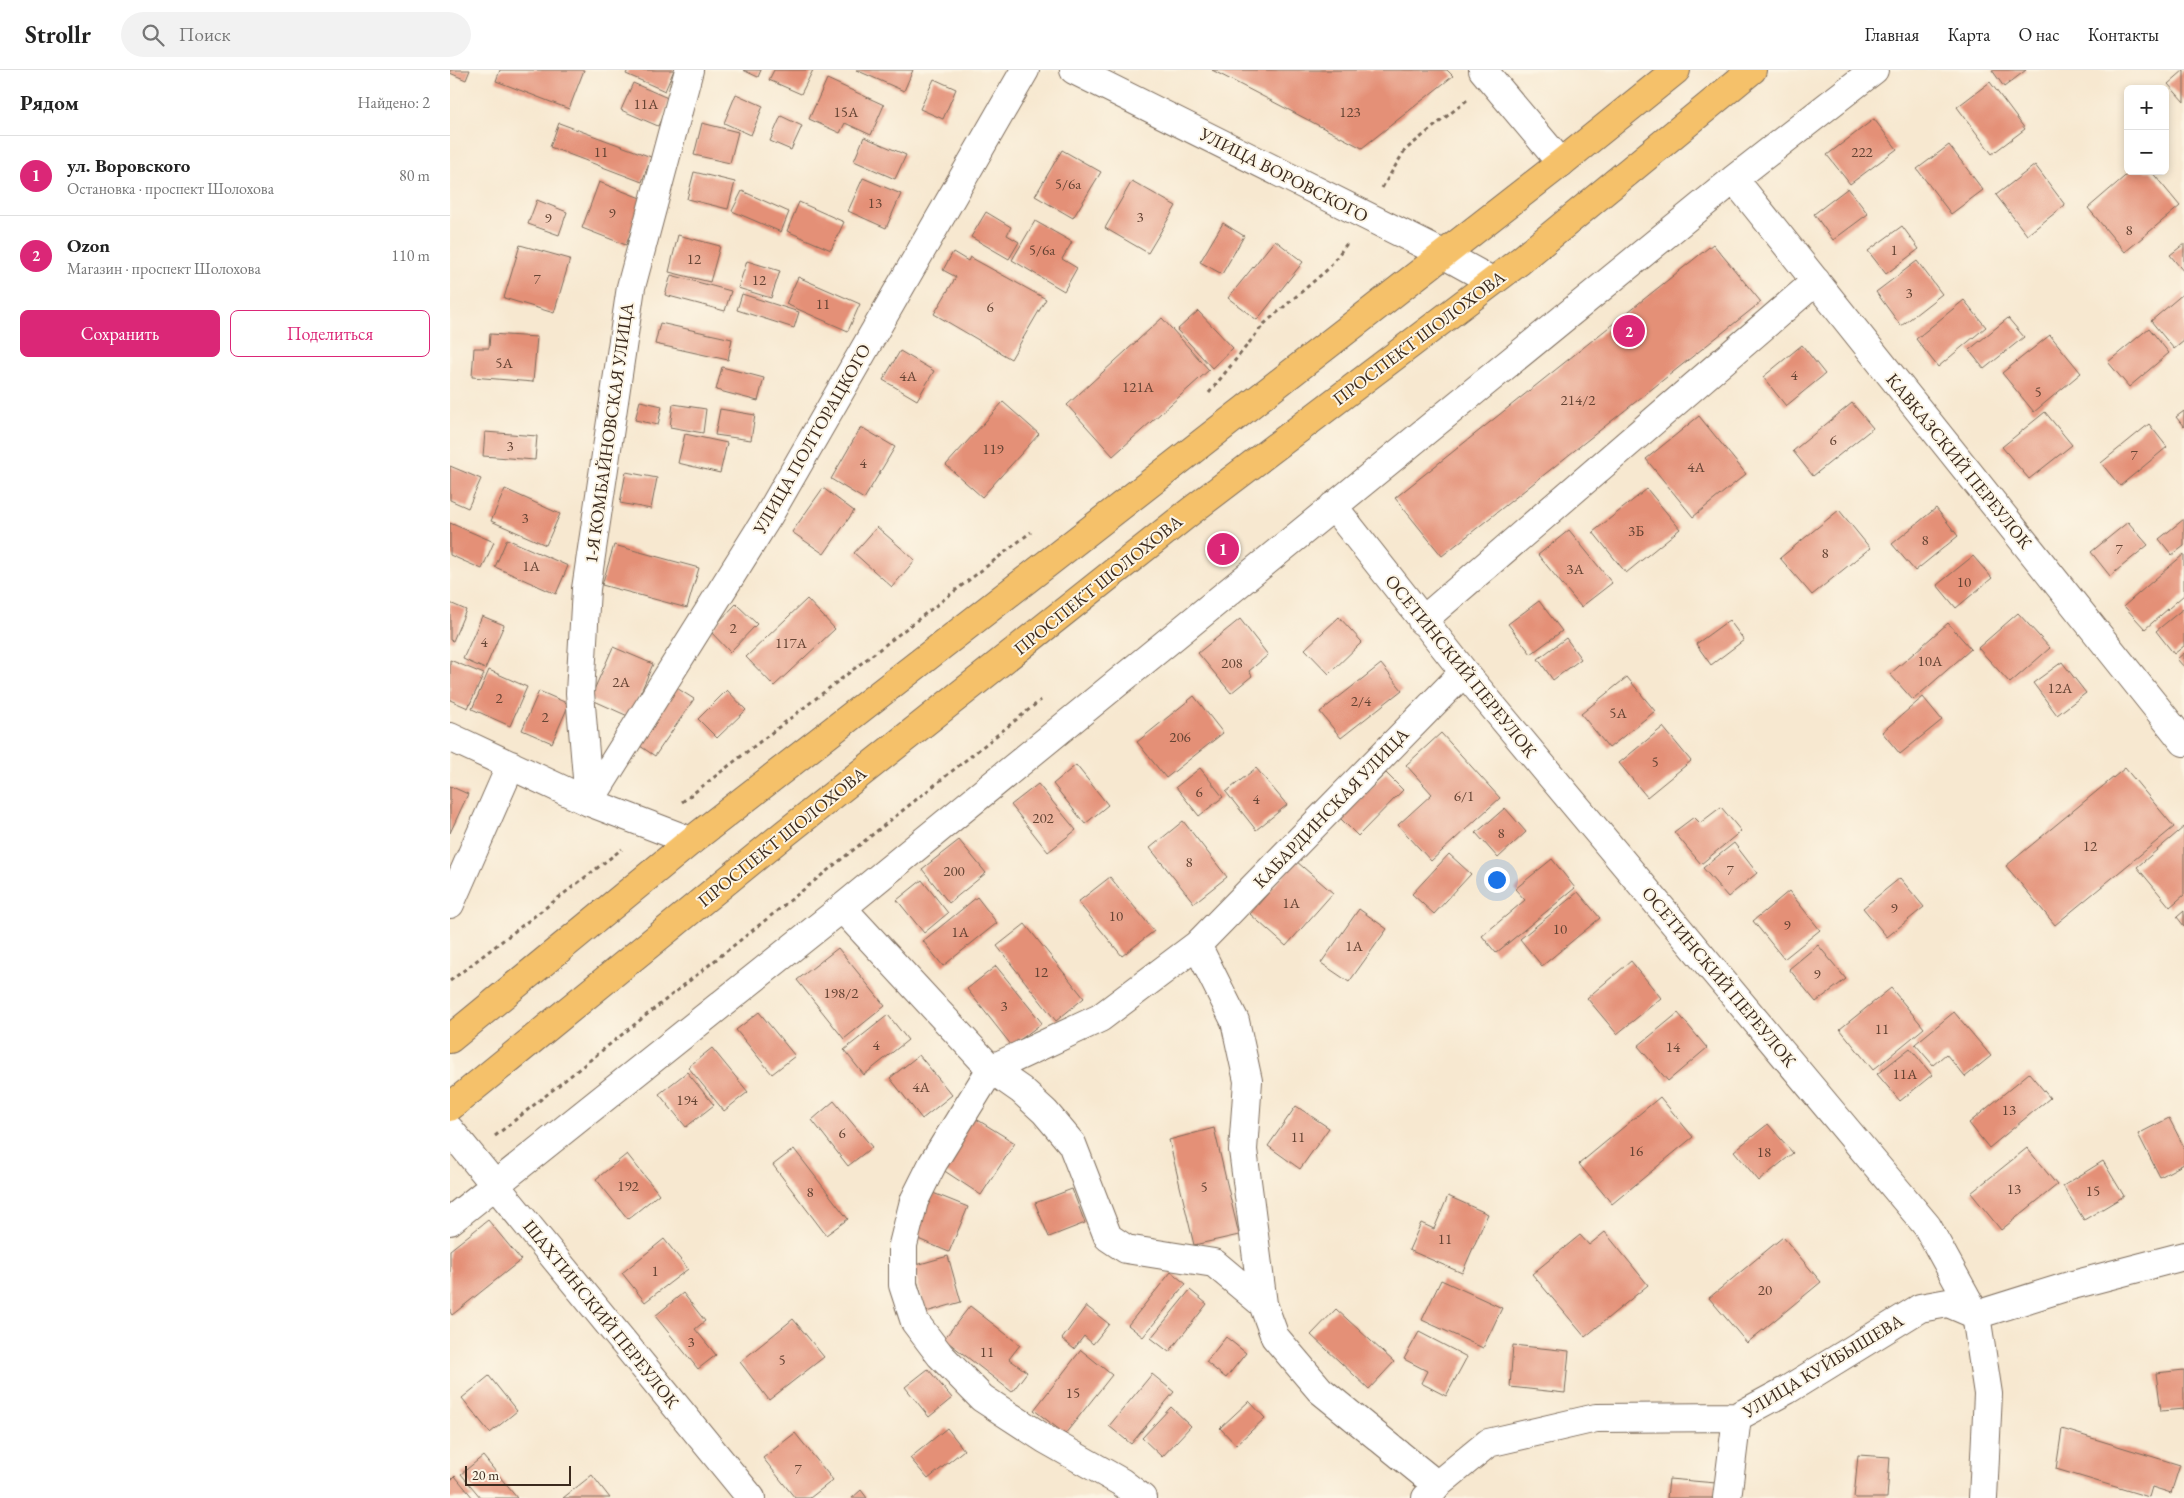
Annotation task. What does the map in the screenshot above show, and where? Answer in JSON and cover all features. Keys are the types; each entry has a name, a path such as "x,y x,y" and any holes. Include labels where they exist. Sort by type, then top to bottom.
{"main road":[{"path":"450,1039 692,841 1561,163 1676,70"},
{"name":"ПРОСПЕКТ ШОЛОХОВА","path":"450,1107 783,835 1183,517 1520,261 1752,70"}],"street":[{"name":"1-Я КОМБАЙНОВСКАЯ УЛИЦА","path":"589,802 580,693 586,589 631,287 689,70"},
{"name":"УЛИЦА ПОЛТОРАЦКОГО","path":"589,802 769,515 1025,70"},
{"name":"УЛИЦА ВОРОВСКОГО","path":"1074,70 1442,254 1492,281"},
{"path":"450,1221 842,908 1734,179 1874,70"},
{"path":"1487,75 1561,163"},
{"name":"КАВКАЗСКИЙ ПЕРЕУЛОК","path":"1734,179 2184,742"},
{"path":"1422,621 1816,281"},
{"name":"ОСЕТИНСКИЙ ПЕРЕУЛОК","path":"1333,506 1464,672 1927,1226 1976,1315 1988,1394 1983,1498"},
{"name":"КАБАРДИНСКАЯ УЛИЦА","path":"991,1070 1100,1018 1197,945 1464,672"},
{"path":"450,737 589,802 692,841"},
{"path":"450,904 511,765"},
{"path":"842,908 991,1070 1021,1090 1072,1144 1108,1238 1126,1249 1214,1263 1263,1304"},
{"path":"1197,945 1235,1020 1248,1081 1243,1150 1263,1304 1275,1337 1320,1390 1431,1492"},
{"path":"991,1070 933,1163 914,1201 903,1244 903,1285 915,1322 940,1355 982,1398 1045,1439 1121,1482 1142,1498"},
{"name":"ШАХТИНСКИЙ ПЕРЕУЛОК","path":"450,1130 751,1498"},
{"path":"1976,1315 2069,1286 2184,1256"},
{"name":"УЛИЦА КУЙБЫШЕВА","path":"1431,1492 1488,1443 1596,1418 1737,1417 1787,1390 1920,1308 1948,1304 1976,1315"},
{"path":"1727,1498 1737,1417"}],"path":[{"path":"1203,398 1211,392 1264,324 1328,269 1366,216 1405,150 1487,75"},
{"path":"450,981 1038,526"},
{"path":"472,1155 1044,698"}],"building":[{"path":"450,70 470,70 466,80 450,73"},
{"path":"500,70 584,70 569,109 496,81"},
{"path":"628,70 674,70 665,91 626,74"},
{"path":"743,70 761,70 758,77"},
{"path":"774,70 813,70 801,94 769,80"},
{"path":"856,70 913,70 904,91"},
{"path":"1212,70 1447,70 1453,76 1362,148"},
{"path":"1992,70 2026,70 2004,87"},
{"path":"2184,70 2184,102 2169,85"},
{"path":"827,79 884,105 871,135 845,123 840,133 809,119"},
{"path":"934,79 956,89 943,119 920,109"},
{"path":"1990,82 2025,129 1992,154 1957,107"},
{"path":"633,83 670,99 658,126 621,110"},
{"path":"736,94 763,106 751,135 724,123"},
{"path":"781,116 802,126 791,150 770,141"},
{"path":"1874,119 1897,149 1850,184 1827,155"},
{"path":"559,123 651,157 642,182 550,147"},
{"path":"702,123 738,132 730,163 694,155"},
{"path":"864,137 906,155 895,179 854,161"},
{"path":"1949,145 1983,190 1951,214 1917,169"},
{"path":"1062,150 1101,172 1073,218 1035,196"},
{"path":"2035,165 2065,205 2027,235 1996,195"},
{"path":"694,172 735,182 728,209 687,199"},
{"path":"2126,175 2154,175 2180,206 2125,252 2088,208"},
{"path":"863,178 901,194 886,228 848,211"},
{"path":"1132,181 1176,206 1148,253 1105,228"},
{"path":"599,182 643,199 626,245 582,228"},
{"path":"1848,188 1868,214 1833,240 1814,214"},
{"path":"742,191 789,212 781,232 732,211"},
{"path":"537,200 567,212 559,235 528,224"},
{"path":"799,202 844,222 831,250 787,231"},
{"path":"986,212 1011,227 1007,235 1019,242 1009,259 971,237"},
{"path":"1035,221 1072,242 1062,259 1077,268 1064,291 1012,260"},
{"path":"1223,223 1244,236 1222,274 1200,262"},
{"path":"1902,226 1919,249 1886,274 1868,251"},
{"path":"678,235 720,246 710,282 669,272"},
{"path":"1275,240 1303,262 1257,320 1228,298"},
{"path":"1713,244 1761,302 1442,556 1395,498"},
{"path":"2184,244 2184,272 2170,255"},
{"path":"520,245 570,259 554,313 504,298"},
{"path":"953,252 968,261 970,257 1046,299 1011,359 934,314 956,277 943,270"},
{"path":"747,261 780,271 771,298 738,288"},
{"path":"1917,261 1942,294 1901,326 1876,292"},
{"path":"671,275 731,291 725,311 665,295"},
{"path":"798,277 860,304 848,331 786,304"},
{"path":"2184,293 2184,341 2174,349 2151,321"},
{"path":"742,294 799,312 794,328 737,310"},
{"path":"1964,300 1986,327 1938,367 1916,339"},
{"path":"1198,311 1233,348 1212,368 1177,330"},
{"path":"1162,318 1209,370 1113,456 1067,405"},
{"path":"2008,318 2024,337 1984,369 1969,350"},
{"path":"660,323 732,339 728,360 655,344"},
{"path":"2149,328 2169,353 2129,387 2108,362"},
{"path":"490,334 537,337 533,382 472,377 474,348 489,348"},
{"path":"2050,335 2081,373 2034,412 2002,373"},
{"path":"1802,345 1825,374 1786,406 1763,377"},
{"path":"900,351 934,371 917,400 883,380"},
{"path":"722,367 764,378 758,401 716,390"},
{"path":"640,401 662,406 658,425 635,420"},
{"path":"1003,402 1039,434 982,497 946,465"},
{"path":"1852,403 1873,428 1813,476 1793,451"},
{"path":"673,404 706,409 703,433 670,427"},
{"path":"720,409 755,415 751,440 715,435"},
{"path":"2184,411 2184,427 2176,417"},
{"path":"2045,412 2072,445 2029,479 2002,447"},
{"path":"1699,416 1746,474 1693,517 1646,459"},
{"path":"2149,424 2167,447 2120,486 2101,463"},
{"path":"861,427 895,447 864,499 831,479"},
{"path":"485,432 537,436 535,460 483,456"},
{"path":"685,434 727,443 720,473 678,463"},
{"path":"450,466 481,479 468,508 450,500"},
{"path":"626,472 657,478 651,509 620,503"},
{"path":"823,488 854,511 824,554 792,532"},
{"path":"505,489 560,514 546,545 491,521"},
{"path":"1647,489 1680,529 1626,573 1593,532"},
{"path":"1936,508 1958,536 1915,571 1892,544"},
{"path":"1839,510 1870,548 1812,595 1780,558"},
{"path":"2184,519 2184,546 2172,555 2159,539"},
{"path":"2128,522 2148,545 2110,576 2091,552"},
{"path":"450,523 494,542 482,569 450,555"},
{"path":"877,527 915,560 892,587 854,553"},
{"path":"1569,530 1612,583 1581,607 1538,555"},
{"path":"507,539 568,566 556,594 495,567"},
{"path":"614,545 699,568 687,608 602,585"},
{"path":"2184,554 2184,595 2145,629 2124,606"},
{"path":"1973,556 1992,578 1956,608 1937,585"},
{"path":"807,599 835,629 774,686 746,657"},
{"path":"1539,601 1562,631 1531,654 1508,624"},
{"path":"450,603 466,610 453,641 450,640"},
{"path":"736,604 757,624 730,652 710,631"},
{"path":"2184,608 2184,646 2174,654 2156,631"},
{"path":"2018,613 2050,648 2010,683 1978,648"},
{"path":"482,616 504,625 485,669 463,659"},
{"path":"1339,617 1362,642 1329,674 1305,649"},
{"path":"1240,619 1268,655 1249,671 1252,676 1231,693 1198,653"},
{"path":"1729,620 1744,640 1711,665 1696,644"},
{"path":"1948,623 1971,649 1913,700 1890,674"},
{"path":"1566,638 1581,659 1553,680 1538,659"},
{"path":"613,647 653,664 630,717 590,699"},
{"path":"2184,653 2184,667 2177,659"},
{"path":"450,660 484,674 468,708 450,700"},
{"path":"2062,662 2086,693 2057,715 2033,683"},
{"path":"1381,664 1402,690 1341,738 1320,712"},
{"path":"489,670 527,687 510,726 472,709"},
{"path":"1627,677 1655,711 1609,748 1581,714"},
{"path":"672,685 694,699 655,756 634,742"},
{"path":"727,690 746,710 717,738 698,719"},
{"path":"539,691 569,704 552,743 522,730"},
{"path":"1194,696 1223,733 1166,778 1137,742"},
{"path":"1923,697 1942,720 1900,754 1882,732"},
{"path":"1663,727 1691,761 1647,797 1619,763"},
{"path":"1441,733 1500,798 1431,861 1398,825 1432,794 1406,765"},
{"path":"1076,765 1108,805 1085,824 1053,784"},
{"path":"1200,768 1223,797 1199,816 1176,787"},
{"path":"1256,768 1287,805 1256,830 1226,792"},
{"path":"2125,768 2174,827 2055,925 2006,866"},
{"path":"1386,773 1403,790 1358,836 1340,818"},
{"path":"1038,784 1076,830 1048,852 1011,805"},
{"path":"450,786 468,794 450,833"},
{"path":"1721,807 1741,831 1701,864 1674,832 1694,817 1700,823"},
{"path":"1505,808 1526,832 1498,858 1476,833"},
{"path":"1183,821 1227,877 1194,903 1150,848"},
{"path":"2184,827 2184,895 2170,907 2137,867"},
{"path":"959,840 986,873 949,903 922,869"},
{"path":"1734,843 1757,873 1728,897 1703,868"},
{"path":"1449,854 1471,874 1434,914 1412,894"},
{"path":"1552,859 1575,888 1496,953 1482,936 1525,900 1515,889"},
{"path":"1296,861 1333,893 1286,946 1250,914"},
{"path":"1110,877 1154,931 1122,956 1078,902"},
{"path":"1900,878 1924,907 1887,937 1863,908"},
{"path":"922,880 948,913 924,933 897,900"},
{"path":"1789,891 1820,930 1784,959 1753,921"},
{"path":"1578,892 1600,918 1542,966 1520,939"},
{"path":"977,897 997,923 943,966 923,941"},
{"path":"1359,909 1387,929 1349,982 1321,963"},
{"path":"2184,911 2184,926 2177,917"},
{"path":"1025,924 1084,998 1056,1021 997,946"},
{"path":"1818,945 1846,979 1816,1002 1789,969"},
{"path":"838,948 885,1006 844,1039 797,980"},
{"path":"1631,961 1661,998 1617,1034 1587,998"},
{"path":"996,966 1042,1023 1012,1046 967,989"},
{"path":"1891,988 1924,1028 1873,1070 1840,1029"},
{"path":"759,1012 795,1056 772,1074 736,1030"},
{"path":"1954,1012 1991,1056 1965,1077 1946,1054 1933,1065 1915,1044"},
{"path":"1678,1013 1707,1048 1668,1081 1638,1046"},
{"path":"888,1015 908,1040 864,1075 844,1050"},
{"path":"712,1048 748,1092 724,1111 688,1067"},
{"path":"1910,1048 1932,1075 1900,1101 1877,1074"},
{"path":"919,1055 952,1095 922,1119 890,1078"},
{"path":"687,1072 714,1105 686,1127 659,1094"},
{"path":"2029,1073 2050,1098 1989,1148 1969,1123"},
{"path":"1660,1097 1693,1137 1612,1204 1579,1164"},
{"path":"834,1101 872,1147 848,1166 812,1120"},
{"path":"1296,1106 1329,1128 1300,1169 1268,1146"},
{"path":"973,1117 1015,1143 981,1195 940,1168"},
{"path":"2169,1118 2184,1147 2184,1164 2160,1177 2138,1134"},
{"path":"1768,1124 1793,1153 1759,1181 1734,1151"},
{"path":"1214,1128 1239,1235 1194,1245 1169,1140"},
{"path":"2027,1148 2057,1185 2001,1230 1971,1193"},
{"path":"794,1149 848,1219 826,1235 773,1165"},
{"path":"627,1154 659,1194 628,1219 596,1179"},
{"path":"2103,1161 2124,1196 2084,1220 2063,1186"},
{"path":"923,1189 968,1207 949,1252 904,1233"},
{"path":"1072,1189 1085,1223 1049,1237 1035,1203"},
{"path":"1448,1196 1488,1214 1462,1273 1409,1250 1421,1223 1434,1229"},
{"path":"488,1220 521,1260 452,1315 450,1312 450,1250"},
{"path":"1605,1232 1648,1285 1585,1337 1532,1274 1580,1235 1589,1245"},
{"path":"1783,1237 1821,1282 1747,1343 1709,1298"},
{"path":"664,1239 688,1269 645,1302 622,1273"},
{"path":"948,1256 961,1302 926,1312 913,1266"},
{"path":"1171,1272 1186,1284 1143,1337 1128,1325"},
{"path":"1441,1280 1502,1308 1483,1348 1422,1320"},
{"path":"1190,1290 1207,1304 1169,1352 1151,1338"},
{"path":"683,1293 705,1321 695,1329 716,1355 698,1369 655,1316"},
{"path":"970,1306 1020,1345 1009,1359 1027,1372 1012,1392 944,1339"},
{"path":"1086,1306 1109,1324 1093,1344 1084,1336 1074,1349 1062,1339"},
{"path":"1336,1309 1394,1362 1369,1389 1311,1335"},
{"path":"793,1319 824,1357 769,1400 740,1362"},
{"path":"1419,1332 1467,1357 1446,1396 1421,1383 1427,1371 1404,1359"},
{"path":"1226,1337 1246,1353 1226,1378 1206,1362"},
{"path":"1513,1345 1569,1351 1565,1393 1510,1387"},
{"path":"1081,1350 1112,1375 1065,1434 1034,1410"},
{"path":"928,1369 952,1398 929,1417 905,1387"},
{"path":"2184,1370 2184,1409 2161,1411 2156,1373"},
{"path":"1152,1374 1174,1392 1131,1444 1109,1426"},
{"path":"489,1376 517,1411 490,1433 462,1398"},
{"path":"1249,1401 1265,1418 1236,1445 1220,1428"},
{"path":"1171,1407 1191,1426 1162,1457 1142,1438"},
{"path":"947,1428 964,1450 928,1479 910,1458"},
{"path":"2062,1429 2180,1465 2171,1493 2152,1487 2149,1497 2056,1469"},
{"path":"795,1433 833,1480 810,1498 795,1498 763,1458"},
{"path":"1858,1455 1890,1457 1887,1498 1854,1498"},
{"path":"483,1456 517,1498 481,1498 461,1474"},
{"path":"592,1475 610,1498 563,1498"},
{"path":"455,1476 473,1498 450,1498 450,1481"},
{"path":"1669,1479 1716,1483 1715,1498 1667,1498"},
{"path":"861,1490 867,1498 852,1498"}],"place":[{"name":"Ozon","path":"1629,331"},
{"name":"ул. Воровского","path":"1223,549"}]}
